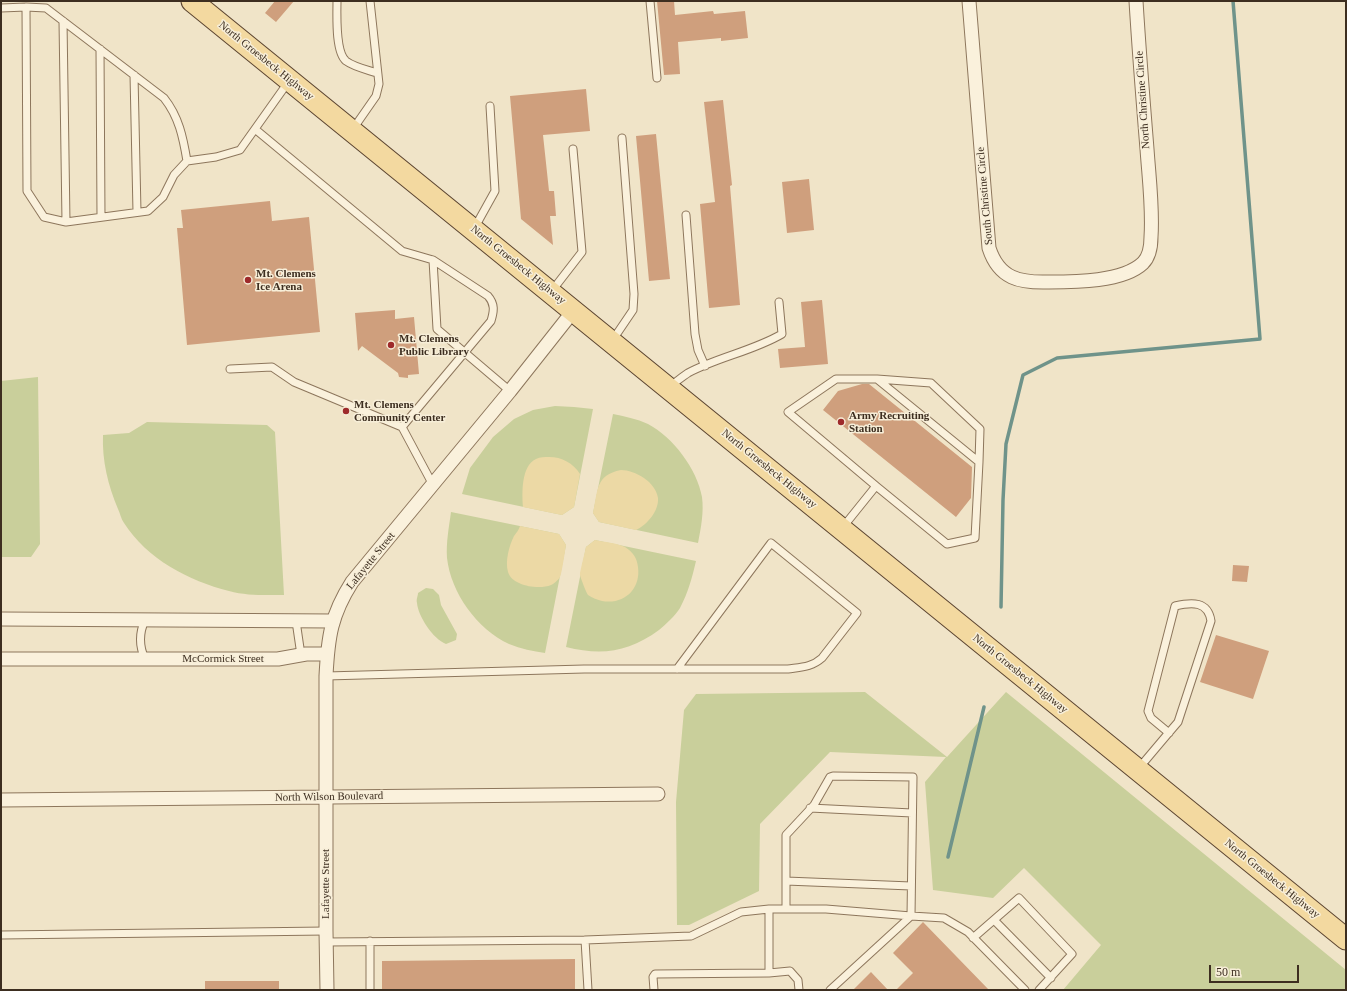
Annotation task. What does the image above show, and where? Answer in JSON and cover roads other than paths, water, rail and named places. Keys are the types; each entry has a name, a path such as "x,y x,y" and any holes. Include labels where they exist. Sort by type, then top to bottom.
{"main road":[{"name":"North Groesbeck Highway","path":"192,1 1346,939"}],"street":[{"name":"South Christine Circle","path":"969,1 987,226 992,257 1000,269 1016,279 1034,282 1071,282 1108,277 1132,270 1143,263 1150,247 1150,199"},
{"name":"North Christine Circle","path":"1136,1 1150,199"},
{"name":"Lafayette Street","path":"327,990 326,676 327,654 333,621 338,607 352,582 510,391 574,310"},
{"path":"1,619 333,621"},
{"name":"McCormick Street","path":"1,659 278,659 301,655 327,654"},
{"name":"North Wilson Boulevard","path":"1,800 658,794"}],"lane":[{"path":"337,1 338,41 344,60 377,73"},
{"path":"352,130 378,92 379,84 370,1"},
{"path":"650,1 657,78"},
{"path":"26,7 27,191 44,217 66,222 148,211 163,197 174,175 187,161 216,158 240,150 289,80"},
{"path":"1,8 46,8 164,98 173,109 184,140 187,161"},
{"path":"63,21 66,222"},
{"path":"100,49 101,217"},
{"path":"134,75 137,212"},
{"path":"474,229 494,192 490,106"},
{"path":"255,129 402,251 434,260 488,296 493,302 494,312 491,321 402,427"},
{"path":"612,341 633,310 634,294 622,138"},
{"path":"551,292 582,252 573,149"},
{"path":"686,215 695,334 698,350 705,366"},
{"path":"434,260 437,329 466,352 510,391"},
{"path":"669,388 687,373 767,343 782,334 779,302"},
{"path":"230,369 272,367 294,382 402,427 433,485"},
{"path":"836,379 877,379 930,383 980,429 979,462 975,538 947,544 788,412 836,379"},
{"path":"877,379 979,462"},
{"path":"842,529 876,486"},
{"path":"326,676 584,669 677,669 788,669 815,664 822,658 857,612 771,543 677,669"},
{"path":"1137,769 1169,733 1178,722 1211,621 1210,612 1203,606 1188,602 1175,606 1148,711 1150,718 1169,733"},
{"path":"144,620 140,640 141,651 145,659"},
{"path":"296,621 301,655"},
{"path":"786,909 786,835 814,805 830,778 833,776 913,777 911,916 830,990"},
{"path":"810,808 912,813"},
{"path":"786,881 911,886"},
{"path":"973,938 1019,898 1072,954 1040,990"},
{"path":"1,935 326,936 370,941 585,940 691,936 741,912 769,909 826,909 944,918 968,932 1025,990"},
{"path":"769,909 769,973"},
{"path":"994,920 1051,978"},
{"path":"585,940 588,990"},
{"path":"370,941 370,990"},
{"path":"654,990 653,977 655,974 790,972 798,980 799,990"}],"waterway":[{"path":"1001,607 1003,500 1006,444 1023,375 1057,358 1260,339 1233,1"},
{"path":"948,857 984,707"}],"place":[{"name":"Mt. Clemens Ice Arena","path":"248,280"},
{"name":"Mt. Clemens Public Library","path":"391,345"},
{"name":"Mt. Clemens Community Center","path":"346,411"},
{"name":"Army Recruiting Station","path":"841,422"}]}
